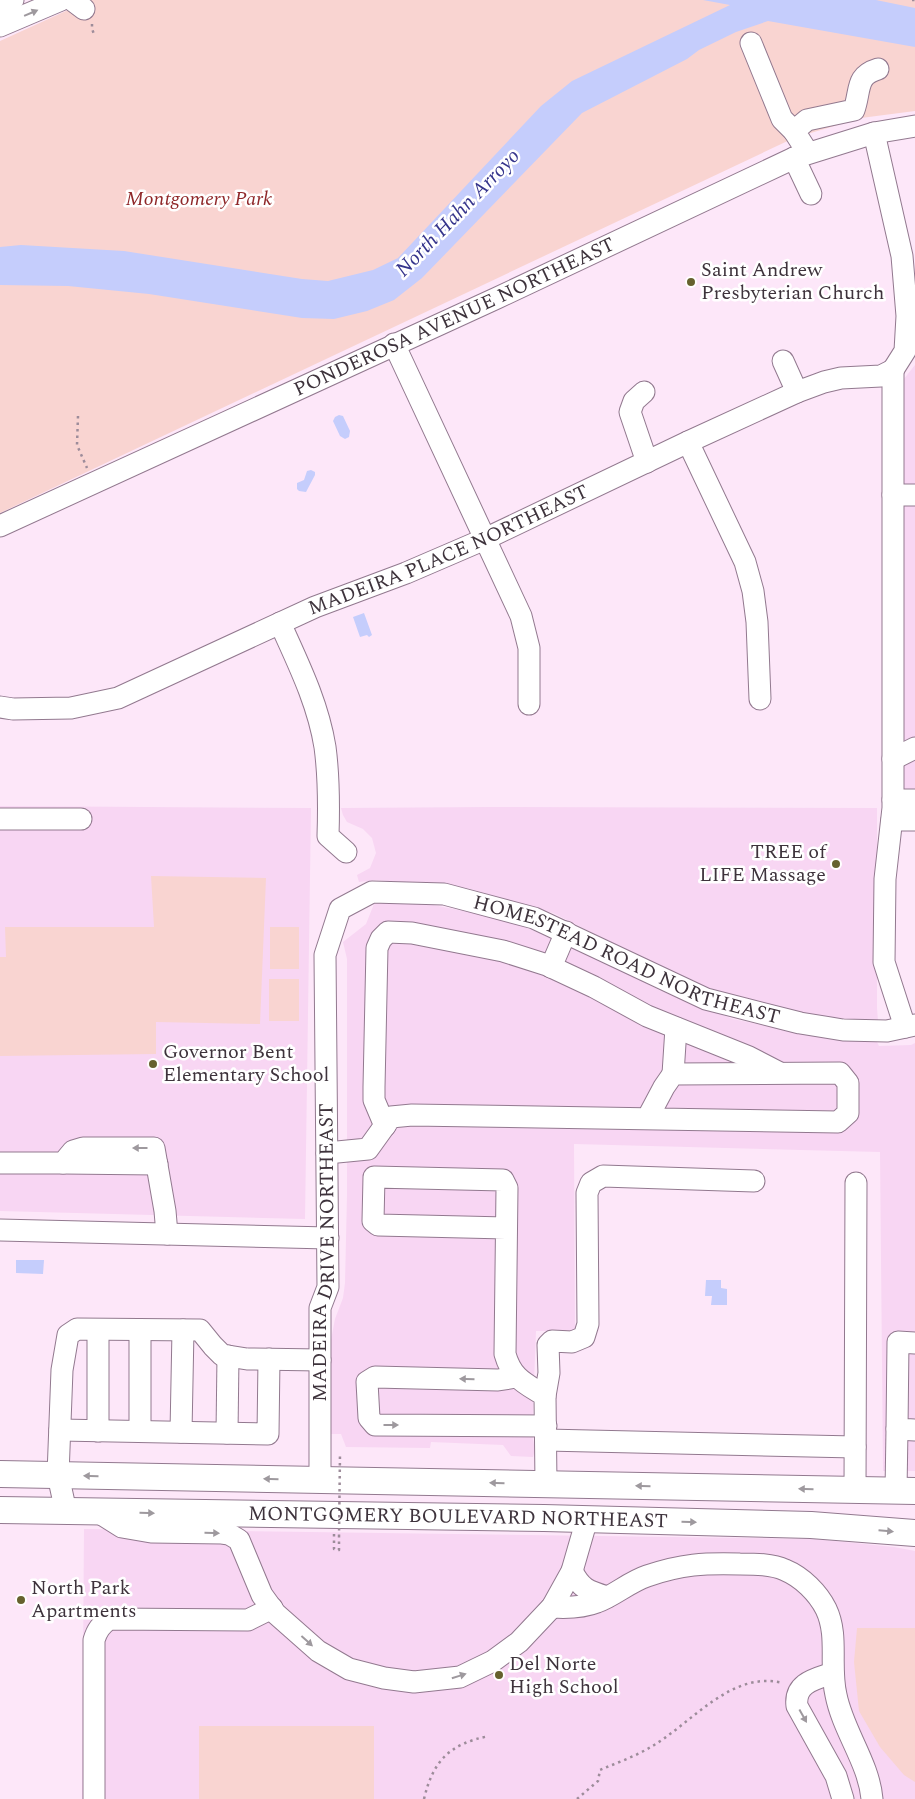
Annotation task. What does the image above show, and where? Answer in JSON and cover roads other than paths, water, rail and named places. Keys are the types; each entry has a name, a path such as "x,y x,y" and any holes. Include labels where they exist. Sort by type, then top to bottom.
{"main road":[{"name":"MONTGOMERY BOULEVARD NORTHEAST","path":"0,1474 906,1491"},
{"path":"544,1518 546,1484"},
{"path":"854,1490 854,1528"},
{"name":"MONTGOMERY BOULEVARD NORTHEAST","path":"0,1510 587,1519 811,1525 915,1533"}],"street":[{"path":"0,5 12,0"},
{"path":"0,26 62,0"},
{"path":"751,44 782,119 794,131 811,194"},
{"path":"794,131 807,120 854,110 861,79 868,72 878,69"},
{"name":"PONDEROSA AVENUE NORTHEAST","path":"0,526 497,298 801,155 874,133 915,126"},
{"path":"874,133 910,289 905,351 893,370 893,810 885,879 884,962 910,1026"},
{"path":"394,344 521,616 529,648 529,704"},
{"path":"783,361 797,392"},
{"name":"MADEIRA PLACE NORTHEAST","path":"0,707 13,709 71,708 118,698 315,607 406,573 485,539 797,392 841,378 881,376 893,370"},
{"path":"644,392 634,401 630,412 647,462"},
{"path":"688,442 744,562 753,592 757,622 760,698"},
{"path":"893,495 915,495"},
{"path":"280,623 310,690 324,745 329,782 328,836 346,852"},
{"path":"893,759 915,748"},
{"path":"893,810 915,800"},
{"path":"893,810 915,820"},
{"path":"0,819 81,819"},
{"name":"HOMESTEAD ROAD NORTHEAST","path":"340,909 372,892 444,894 534,918 706,999 800,1023 843,1030 887,1031 910,1026"},
{"name":"MADEIRA DRIVE NORTHEAST","path":"320,1480 320,1308 328,1287 324,955 340,909"},
{"path":"385,1126 374,1100 377,948 381,939 388,932 412,933 502,951 551,967 594,987 647,1016 749,1057 781,1073"},
{"path":"551,967 566,932"},
{"path":"647,1120 664,1086 673,1074 676,1028"},
{"path":"327,1153 368,1149 391,1117 412,1115 838,1122 848,1113 848,1083 840,1073 673,1074"},
{"path":"0,1164 63,1163 73,1151 83,1148 154,1148 167,1234"},
{"path":"368,1149 374,1177 373,1221 378,1225 506,1228"},
{"path":"546,1484 545,1396 549,1372 548,1346 552,1341 572,1342 584,1337 588,1324 587,1193 591,1183 603,1176 754,1181"},
{"path":"374,1177 503,1180 507,1188 505,1354 509,1368 516,1377 545,1396"},
{"path":"854,1490 856,1184"},
{"path":"0,1230 328,1238"},
{"path":"906,1491 906,1429 898,1342 915,1343 915,1328"},
{"path":"66,1512 58,1475 62,1370 68,1335 77,1329 200,1330 222,1355 247,1359 320,1360"},
{"path":"98,1330 98,1430"},
{"path":"140,1330 140,1431"},
{"path":"181,1432 183,1330"},
{"path":"227,1433 228,1356"},
{"path":"60,1430 268,1434 269,1359"},
{"path":"516,1377 498,1380 375,1377 367,1382 369,1418 375,1425 855,1447"},
{"path":"98,1512 122,1528 151,1532 222,1533 234,1536 239,1540 262,1595 272,1608 318,1651 349,1669 384,1678 414,1682 460,1677 493,1661 518,1642 552,1608 572,1571 587,1519"},
{"path":"552,1608 572,1608 598,1602 644,1576 699,1563 764,1564 785,1570 818,1594 826,1610 833,1635 835,1695 845,1726 863,1766 872,1799"},
{"path":"572,1571 578,1583 588,1591 607,1597"},
{"path":"94,1799 94,1640 96,1632 102,1624 109,1619 248,1620 272,1608"},
{"path":"833,1673 810,1680 798,1691 796,1698 797,1706 836,1776 843,1799"}],"water":[{"name":"North Hahn Arroyo","path":"703,0 876,0 915,8 915,47 768,21 736,32 582,113 422,278 394,300 367,311 334,319 302,318 149,294 68,286 0,285 0,247 21,245 124,251 302,279 328,281 373,270 398,258 541,106 572,81 730,5"},
{"path":"339,415 343,416 350,431 349,437 345,439 340,436 333,421"},
{"path":"307,471 315,472 315,475 306,492 299,491 297,483 304,480"},
{"path":"364,613 372,635 369,637 367,635 360,637 353,617"},
{"path":"16,1260 44,1260 43,1274 16,1273"},
{"path":"706,1280 721,1280 721,1288 727,1289 727,1305 711,1305 712,1296 705,1296"}],"place":[{"name":"Saint Andrew Presbyterian Church","path":"691,282"},
{"name":"TREE of LIFE Massage","path":"836,864"},
{"name":"Governor Bent Elementary School","path":"153,1064"},
{"name":"North Park Apartments","path":"21,1600"},
{"name":"Del Norte High School","path":"499,1675"}],"park label":[{"name":"Montgomery Park","path":"199,199"}]}
